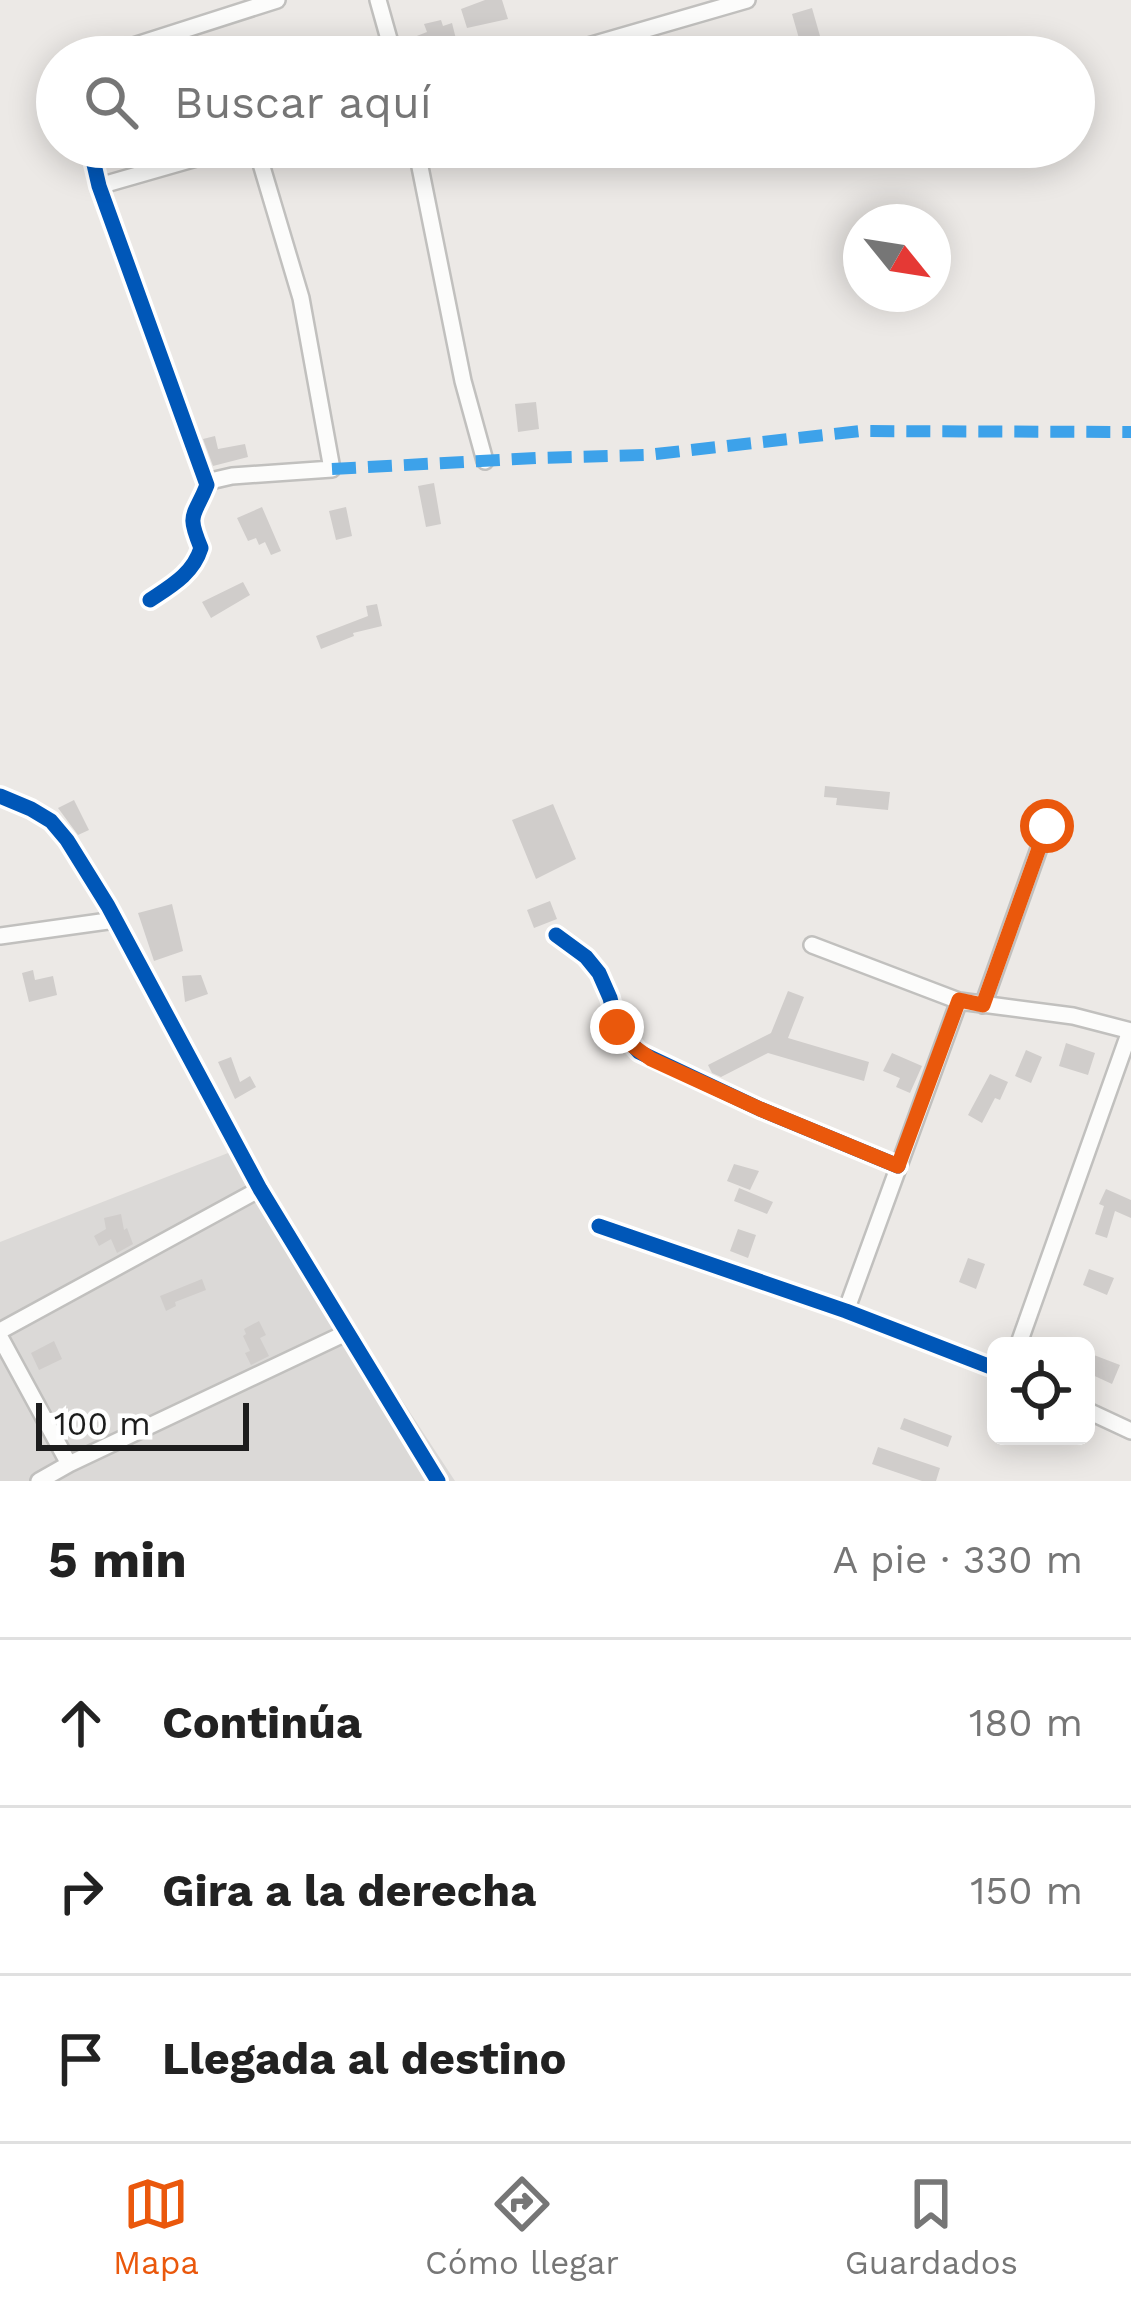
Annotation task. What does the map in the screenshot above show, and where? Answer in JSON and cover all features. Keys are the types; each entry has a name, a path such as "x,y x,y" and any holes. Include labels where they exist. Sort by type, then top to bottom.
{"street":[{"path":"165,36 277,0"},
{"path":"378,0 388,36"},
{"path":"616,36 717,4 747,0"},
{"path":"95,168 206,482 191,523 201,548 197,560 187,574 150,601"},
{"path":"100,186 162,168"},
{"path":"206,482 332,469 302,298 262,168"},
{"path":"420,168 463,381 485,461"},
{"path":"0,796 51,821 68,841 260,1189 438,1481"},
{"path":"983,1005 1047,826"},
{"path":"0,936 115,920"},
{"path":"556,935 599,973 617,1027 639,1052 898,1166"},
{"path":"812,945 959,1000 1073,1016 1131,1031 1021,1337"},
{"path":"846,1311 959,1000"},
{"path":"69,1464 0,1334 260,1189"},
{"path":"599,1226 987,1366"},
{"path":"39,1481 348,1333"},
{"path":"1095,1414 1131,1431"}],"shaded area":[{"path":"246,1146 367,1347 455,1481 0,1481 0,1242"}],"building":[{"path":"485,0 502,0 508,19 467,28 461,9"},
{"path":"812,8 820,36 798,36 792,14"},
{"path":"452,23 455,36 417,36 427,32 424,24"},
{"path":"536,402 539,429 518,432 515,404"},
{"path":"215,436 218,449 245,444 248,457 213,466 203,439"},
{"path":"434,483 441,524 426,527 418,486"},
{"path":"262,507 281,551 271,555 265,542 248,541 237,518"},
{"path":"346,507 352,536 336,540 329,511"},
{"path":"243,582 250,595 211,618 202,602"},
{"path":"377,604 382,626 353,633 321,649 316,636 368,616 366,606"},
{"path":"825,786 890,792 888,810 836,805 837,798 824,797"},
{"path":"74,800 89,830 78,835 58,808"},
{"path":"553,804 576,859 536,879 512,820"},
{"path":"550,901 557,919 534,928 527,910"},
{"path":"172,904 183,951 154,961 138,913"},
{"path":"33,970 35,980 53,976 57,995 29,1002 22,973"},
{"path":"201,975 208,994 185,1002 182,976"},
{"path":"788,991 804,997 788,1038 869,1062 864,1081 768,1053 721,1077 712,1073 708,1065 771,1033"},
{"path":"1066,1043 1095,1053 1088,1075 1059,1066"},
{"path":"1026,1050 1042,1057 1031,1083 1015,1076"},
{"path":"892,1053 922,1066 910,1093 896,1087 900,1078 883,1071"},
{"path":"231,1057 240,1082 250,1076 256,1087 235,1099 218,1062"},
{"path":"990,1074 1008,1082 982,1123 968,1115"},
{"path":"734,1164 759,1171 750,1190 727,1181"},
{"path":"739,1188 773,1202 767,1214 734,1201"},
{"path":"1106,1189 1131,1200 1131,1218 1115,1211 1107,1238 1095,1234"},
{"path":"121,1214 133,1244 117,1253 111,1239 99,1246 94,1236 106,1229 104,1218"},
{"path":"738,1229 756,1235 748,1258 730,1251"},
{"path":"968,1258 985,1264 976,1289 959,1282"},
{"path":"1089,1269 1114,1278 1107,1295 1083,1285"},
{"path":"202,1279 206,1290 175,1302 166,1311 160,1296"},
{"path":"259,1321 266,1335 260,1338 269,1356 251,1365 244,1329"},
{"path":"54,1341 62,1359 39,1370 31,1353"},
{"path":"1095,1355 1120,1365 1112,1384 1095,1376"},
{"path":"904,1418 952,1436 948,1447 900,1429"},
{"path":"878,1447 940,1468 936,1481 872,1464"}],"marked path":[{"path":"332,469 647,455 860,431 1131,432"}],"cycle path":[{"path":"95,168 207,485 194,515 201,548 197,557 180,578 150,600"},
{"path":"0,796 51,821 67,840 108,906 260,1189 438,1481"},
{"path":"556,935 599,973 617,1027 639,1052 898,1166"},
{"path":"599,1226 987,1366"}],"route":[{"path":"617,1027 651,1059 898,1166 959,1000 983,1005 1047,826"}]}
